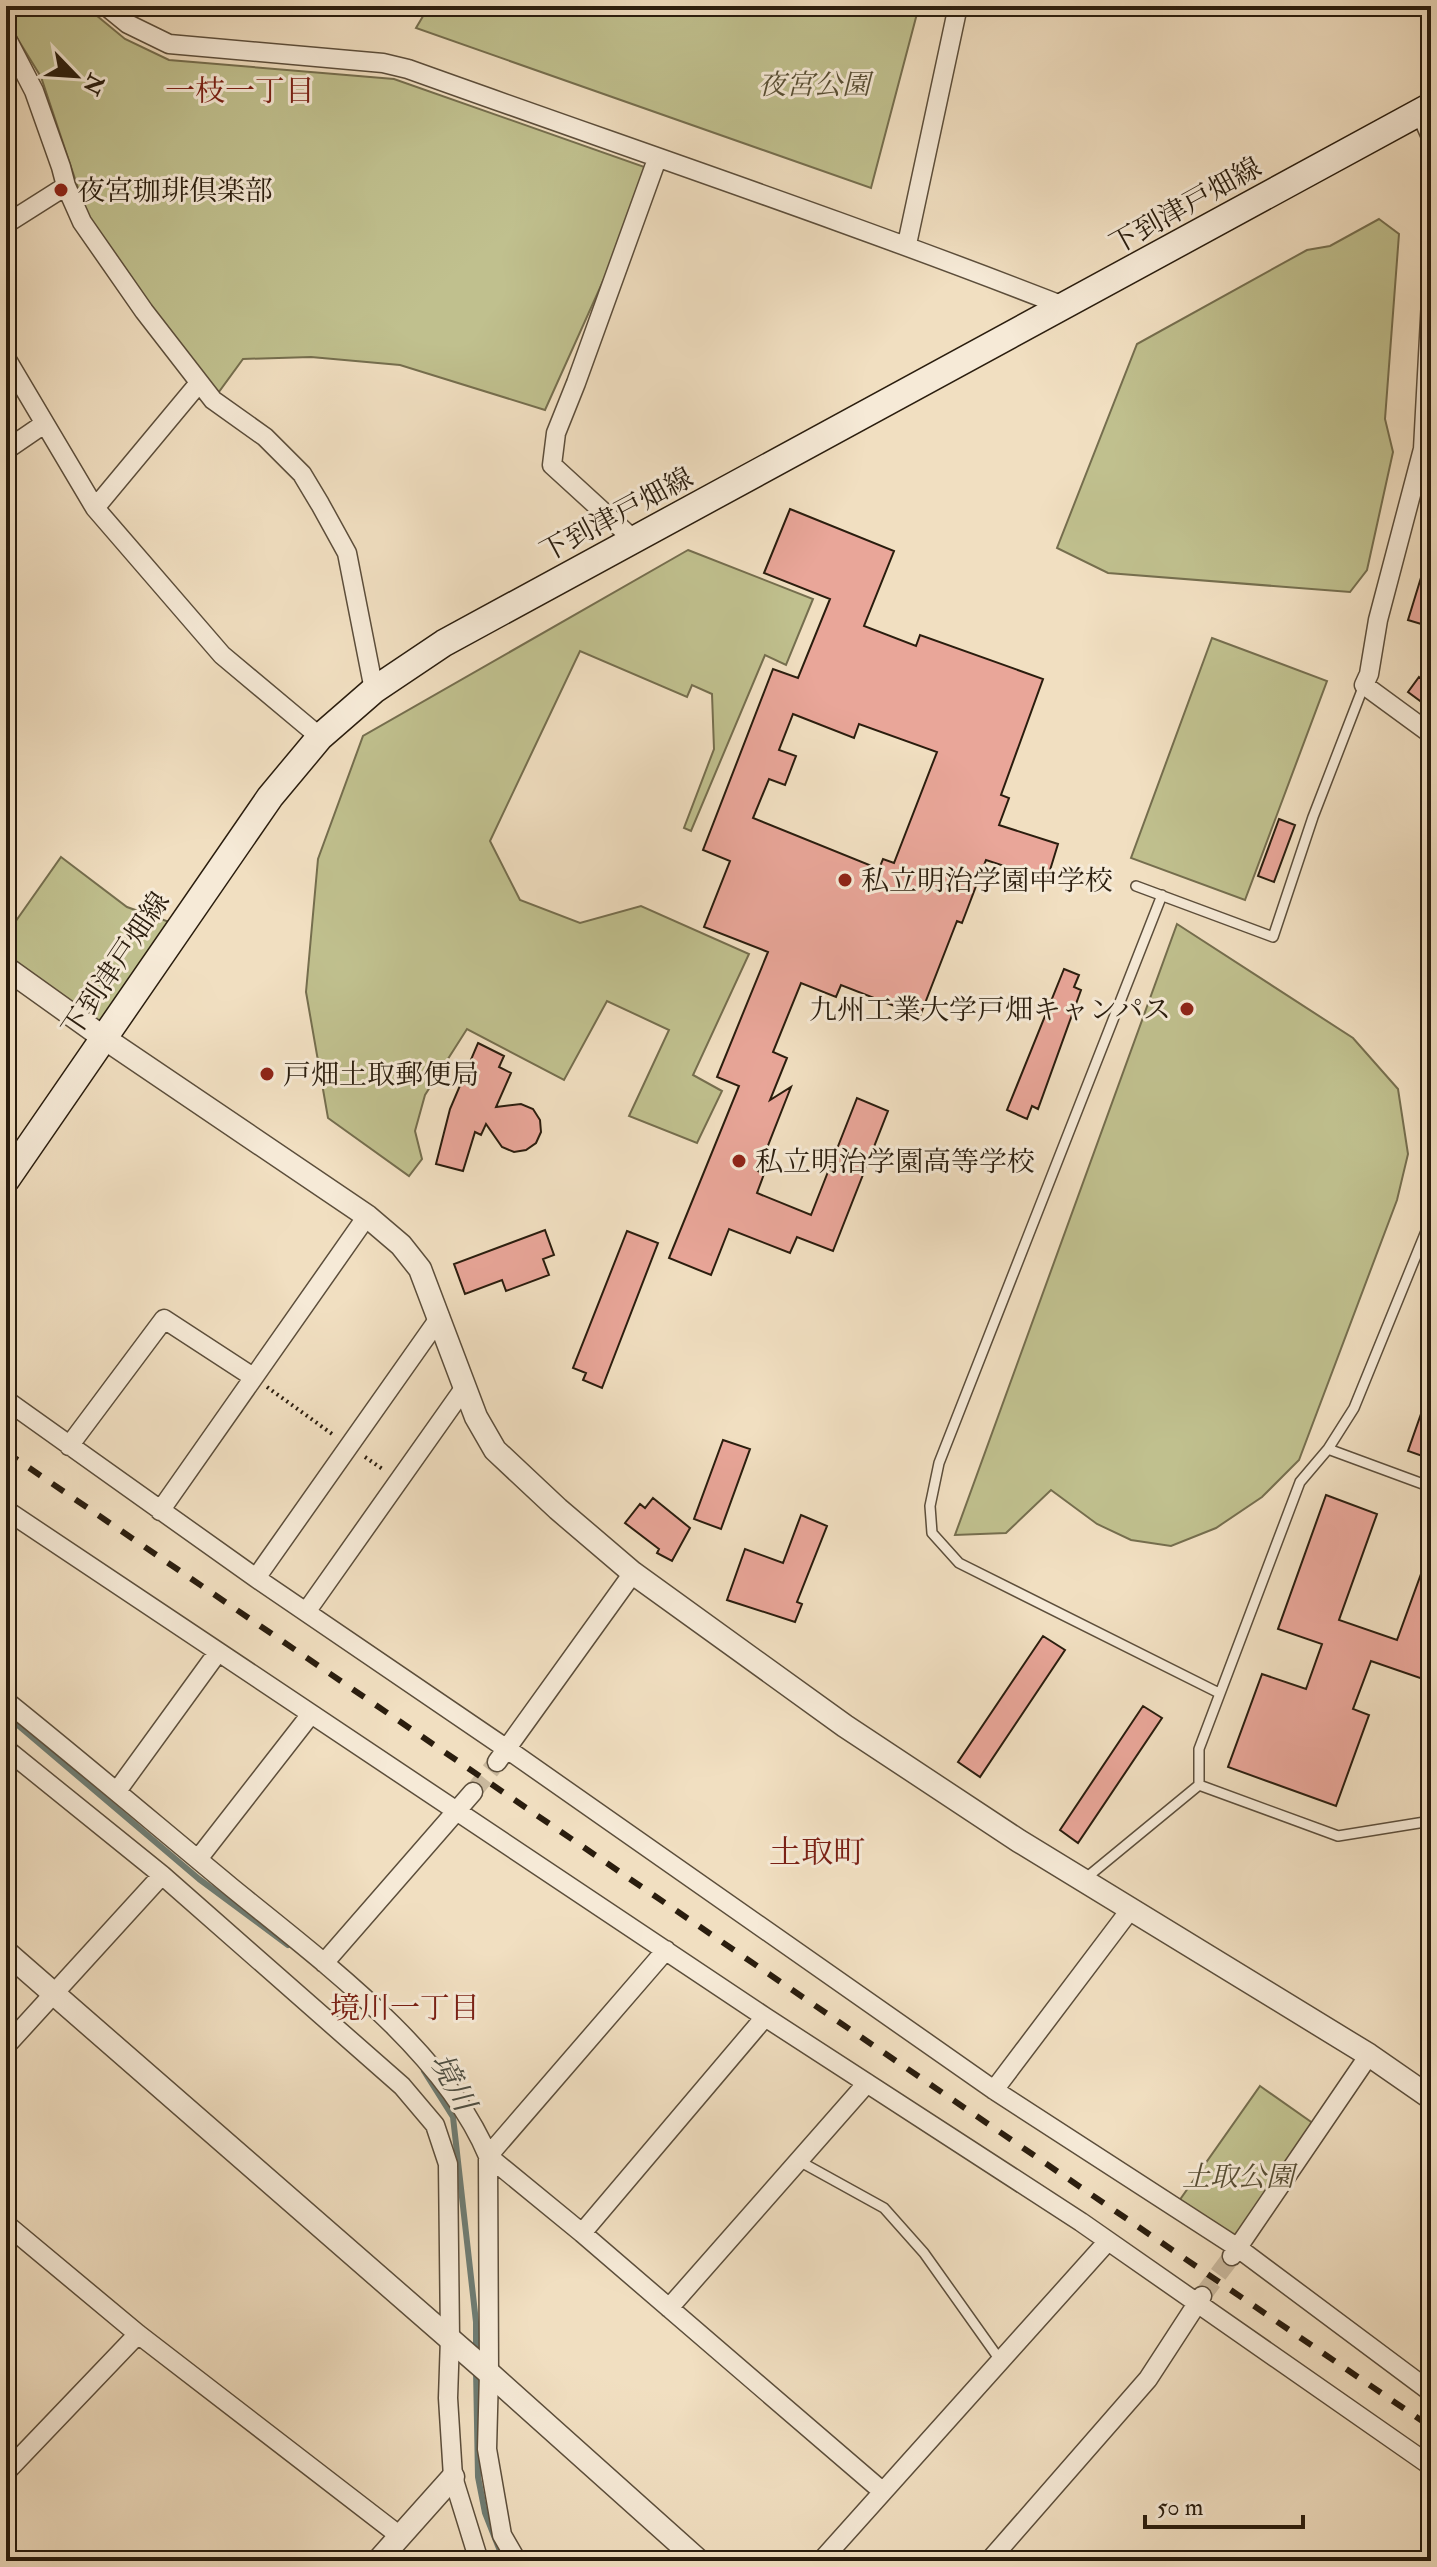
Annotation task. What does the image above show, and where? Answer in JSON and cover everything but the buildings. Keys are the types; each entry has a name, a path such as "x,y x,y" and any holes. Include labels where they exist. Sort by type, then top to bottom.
{"main road":[{"name":"下到津戸畑線","path":"6,1180 270,797 320,737 374,690 444,643 1426,109"}],"street":[{"path":"106,6 128,24 169,44 383,63 408,69 657,159 907,244 1066,307"},
{"path":"907,244 958,6"},
{"path":"6,37 34,91 66,186 82,222 144,311 213,400 265,437 302,474 320,504 347,553 374,690"},
{"path":"1426,109 1431,137"},
{"path":"634,540 552,465 556,433 657,159"},
{"path":"6,224 66,186"},
{"path":"1431,300 1427,446 1378,620 1369,674 1364,685 1431,734"},
{"path":"6,358 95,508 222,655 320,737"},
{"path":"95,508 199,383"},
{"path":"6,450 44,424"},
{"path":"6,968 367,1216 401,1245 420,1269 476,1417 495,1450 633,1573 845,1726 1019,1841 1369,2055 1431,2098"},
{"path":"160,1511 367,1216"},
{"path":"256,1578 440,1317"},
{"path":"69,1446 164,1319 253,1377"},
{"path":"306,1612 465,1387"},
{"path":"6,1400 502,1755 1235,2252 1431,2392"},
{"path":"6,1510 765,2017 1199,2300 1431,2466"},
{"path":"502,1755 633,1573"},
{"path":"117,1791 218,1652"},
{"path":"6,1701 324,1963 423,2055 475,2125 488,2156 487,2449 502,2535 517,2561"},
{"path":"198,1859 311,1714"},
{"path":"6,1749 162,1875 402,2086 435,2125 448,2164 455,2343 448,2398 453,2477 479,2561"},
{"path":"324,1963 473,1792"},
{"path":"6,2046 162,1875"},
{"path":"994,2090 1130,1910"},
{"path":"488,2156 666,1950"},
{"path":"6,1952 455,2343 699,2561"},
{"path":"582,2233 765,2017"},
{"path":"1235,2252 1369,2055"},
{"path":"669,2308 867,2083"},
{"path":"488,2156 882,2491"},
{"path":"6,2224 138,2334 400,2536"},
{"path":"821,2561 1108,2241"},
{"path":"989,2561 1148,2379 1199,2300"},
{"path":"6,2472 138,2334"},
{"path":"378,2561 453,2477"}],"lane":[{"path":"1136,886 1273,937 1313,817 1364,685"},
{"path":"1162,895 939,1463 930,1506 932,1533 959,1563 1219,1693"},
{"path":"1199,1785 1199,1749 1300,1482 1328,1449 1354,1408 1431,1219"},
{"path":"1328,1449 1431,1487"},
{"path":"1083,1880 1199,1785"},
{"path":"1199,1785 1338,1836 1431,1821"},
{"path":"799,2161 884,2208 924,2253 1000,2360"}],"path":[{"path":"253,1377 399,1481"}],"green space":[{"path":"6,6 85,6 125,39 169,60 394,79 653,170 545,410 400,365 311,357 243,359 213,400 88,218 41,77 6,20"},
{"name":"夜宮公園","path":"429,6 919,6 871,188 416,28"},
{"path":"1379,219 1399,234 1385,419 1393,452 1367,570 1350,592 1108,573 1057,548 1137,344 1307,250 1330,246"},
{"path":"688,550 813,599 786,665 765,655 691,831 684,828 714,749 712,694 692,685 687,697 580,651 490,841 520,900 580,923 641,906 749,954 693,1075 722,1091 697,1143 629,1116 669,1030 607,1001 564,1080 467,1029 425,1095 415,1131 422,1159 409,1176 328,1118 306,992 318,859 363,736"},
{"path":"1212,638 1327,681 1245,900 1131,858"},
{"path":"61,857 127,907 175,924 102,1031 6,962 6,935"},
{"path":"1177,924 1353,1038 1398,1089 1408,1154 1397,1200 1299,1460 1262,1497 1216,1528 1171,1546 1131,1540 1097,1524 1051,1490 1006,1533 955,1535"},
{"name":"土取公園","path":"1260,2086 1314,2124 1236,2240 1179,2201"}],"waterway":[{"name":"境川","path":"6,1715 199,1879 288,1945"},
{"name":"境川","path":"424,2071 453,2117 476,2322 476,2355"},
{"name":"境川","path":"476,2370 478,2477 485,2513 504,2561"}],"tunnel":[{"path":"473,1792 497,1762"},
{"path":"1202,2296 1232,2256"}],"railway":[{"path":"6,1452 1431,2427"}],"place":[{"name":"夜宮珈琲倶楽部","path":"61,190"},
{"name":"私立明治学園中学校","path":"845,880"},
{"name":"九州工業大学戸畑キャンパス","path":"1187,1009"},
{"name":"戸畑土取郵便局","path":"267,1074"},
{"name":"私立明治学園高等学校","path":"739,1161"}],"district":[{"name":"一枝一丁目","path":"240,91"},
{"name":"土取町","path":"817,1852"},
{"name":"境川一丁目","path":"405,2008"}]}
